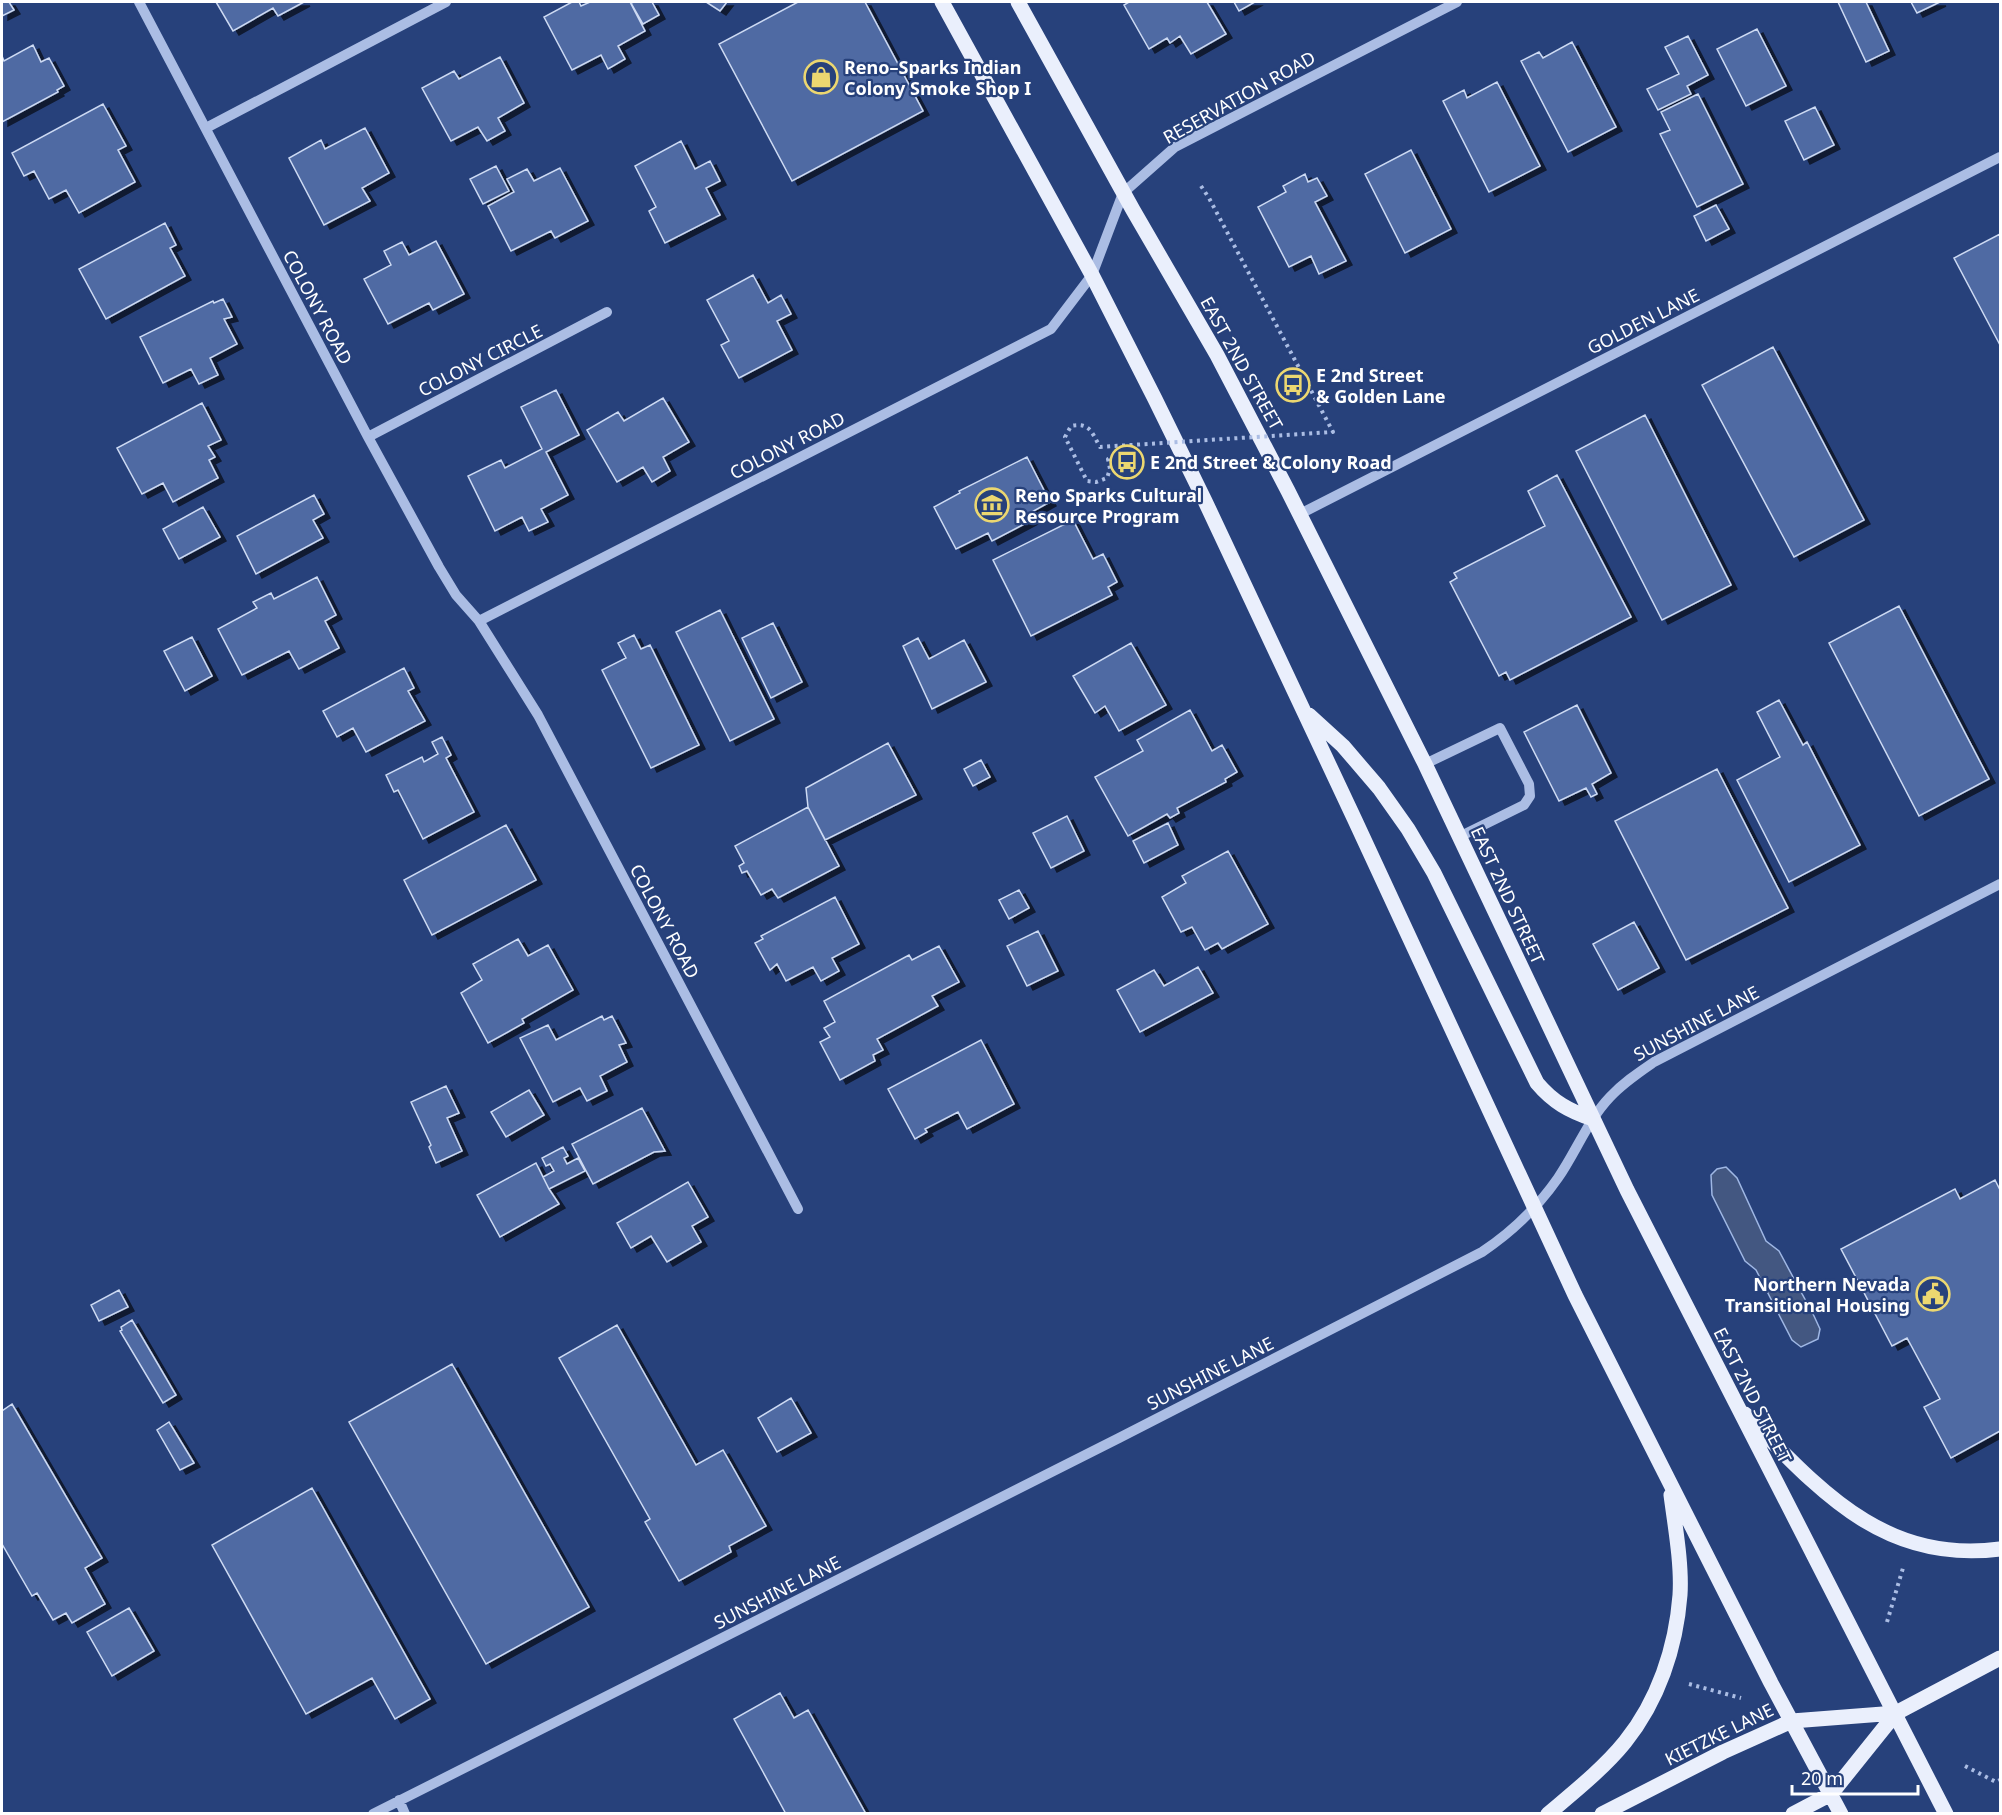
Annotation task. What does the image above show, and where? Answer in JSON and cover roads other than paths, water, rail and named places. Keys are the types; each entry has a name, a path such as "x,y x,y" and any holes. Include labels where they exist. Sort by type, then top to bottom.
{"main road":[{"path":"942,2 1092,275 1200,491 1575,1295 1841,1814"},
{"name":"EAST 2ND STREET","path":"1018,2 1123,192 1217,355 1300,514 1425,764 1593,1119 1734,1402 1946,1814"},
{"path":"1302,709 1343,746 1379,789 1408,829 1434,873 1537,1083 1551,1099 1571,1112 1593,1119"},
{"path":"1734,1402 1808,1478 1840,1505 1873,1527 1911,1543 1946,1550 2001,1549"},
{"path":"1548,1814 1580,1787 1624,1743 1653,1700 1670,1651 1680,1594 1677,1537 1670,1483"},
{"name":"KIETZKE LANE","path":"1793,1814 1831,1794 1896,1713 2001,1658"},
{"name":"KIETZKE LANE","path":"1602,1814 1723,1752 1792,1720 1896,1713"}],"street":[{"name":"COLONY ROAD","path":"139,2 439,567 456,595 479,621 538,715 798,1209"},
{"path":"206,128 446,2"},
{"name":"RESERVATION ROAD","path":"1092,275 1123,192 1175,147 1457,2"},
{"name":"GOLDEN LANE","path":"1300,514 2001,157"},
{"name":"COLONY ROAD","path":"479,621 1051,329 1092,275"},
{"name":"COLONY CIRCLE","path":"368,437 608,312"},
{"path":"1425,764 1500,728 1528,784 1530,796 1524,805 1459,837"},
{"name":"SUNSHINE LANE","path":"373,1814 1078,1459 1482,1252 1516,1227 1534,1209 1558,1178 1593,1119 1609,1098 1631,1077 1654,1062 2001,884"},
{"path":"399,1800 405,1814"}],"water":[{"path":"1726,1167 1737,1178 1766,1241 1779,1251 1814,1316 1820,1329 1818,1339 1801,1347 1792,1340 1756,1270 1745,1261 1712,1195 1711,1175 1717,1169"}],"place":[{"name":"Reno–Sparks Indian Colony Smoke Shop I","path":"821,77"},
{"name":"E 2nd Street & Golden Lane","path":"1293,385"},
{"name":"E 2nd Street & Colony Road","path":"1127,462"},
{"name":"Reno Sparks Cultural Resource Program","path":"992,505"},
{"name":"Northern Nevada Transitional Housing","path":"1933,1294"}]}
